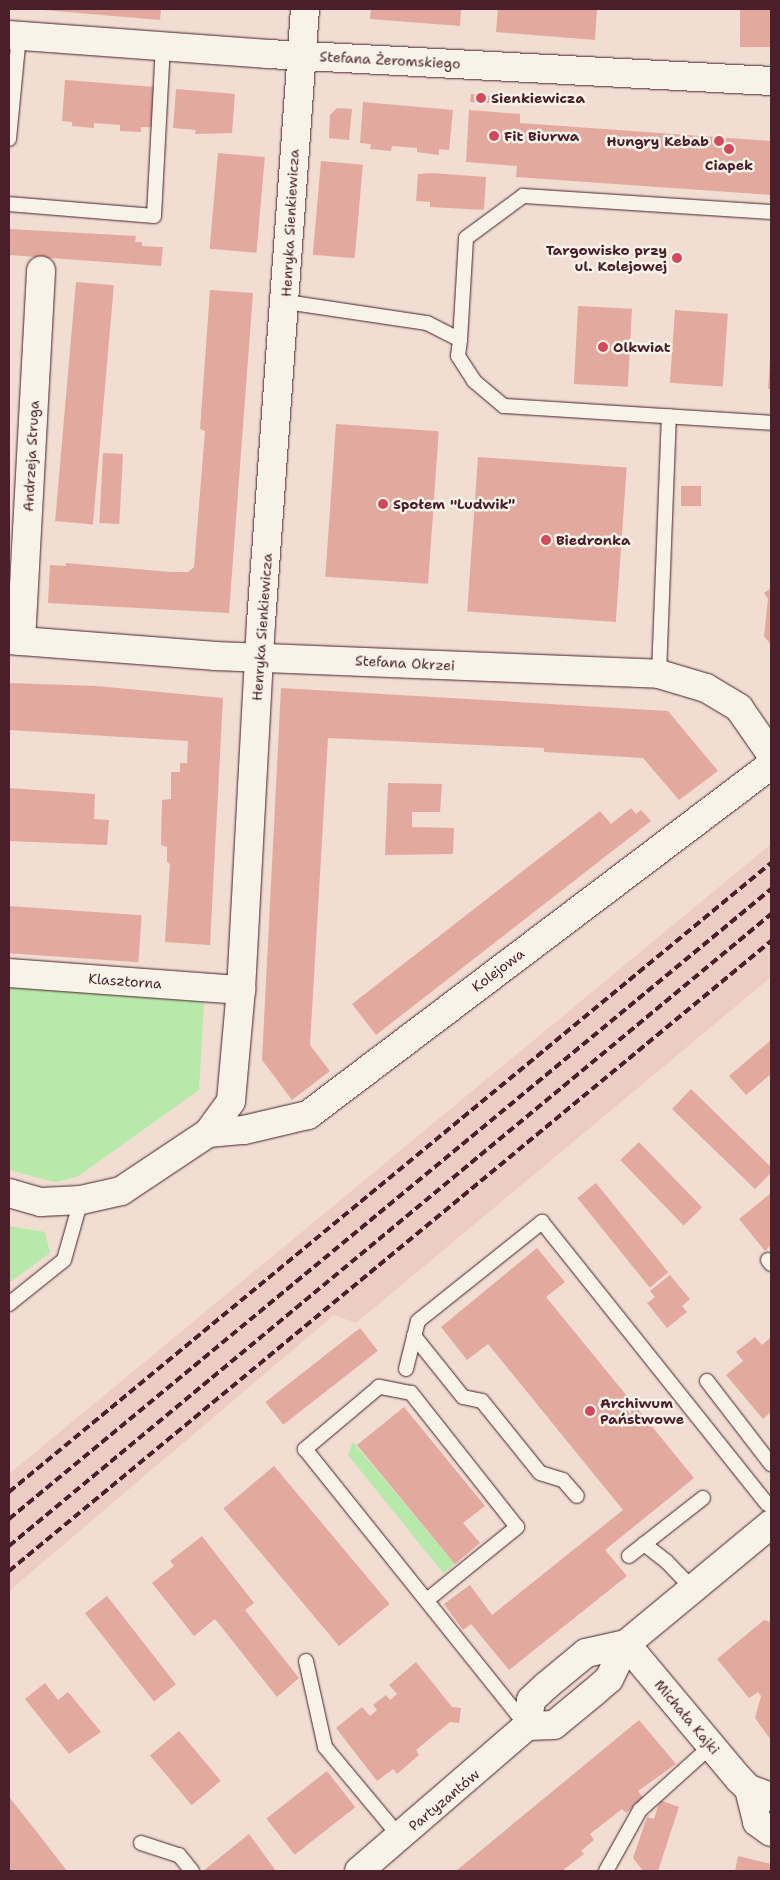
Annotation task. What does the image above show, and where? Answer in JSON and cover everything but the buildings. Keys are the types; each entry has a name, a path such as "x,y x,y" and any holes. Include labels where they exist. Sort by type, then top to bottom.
{"street":[{"name":"Henryka Sienkiewicza","path":"81,1200 121,1191 208,1133 231,1101 241,990 259,656 286,302 301,56 306,9"},
{"name":"Stefana Żeromskiego","path":"14,35 301,56 771,80"},
{"name":"Andrzeja Struga","path":"15,640 41,271"},
{"name":"Stefana Okrzei","path":"15,640 215,656 259,656 659,674 706,688 739,708 771,754"},
{"name":"Kolejowa","path":"208,1133 244,1130 308,1115 771,764"},
{"name":"Klasztorna","path":"9,972 241,990"},
{"path":"9,1193 41,1202 81,1200"},
{"path":"527,1726 554,1725 609,1680 626,1644 693,1589 769,1514"},
{"name":"Michała Kajki","path":"626,1644 710,1746 760,1793 758,1822 771,1832"},
{"name":"Partyzantów","path":"359,1871 527,1726"}],"lane":[{"path":"9,139 14,35"},
{"path":"9,204 154,216 163,46"},
{"path":"771,212 522,196 466,238 458,356 474,381 504,406 771,423"},
{"path":"286,302 428,323 460,340"},
{"path":"659,674 669,416"},
{"path":"9,1304 64,1260 81,1200"},
{"path":"406,1369 418,1321 542,1222 769,1514"},
{"path":"414,1336 463,1397 482,1401 540,1473 563,1480 577,1496"},
{"path":"707,1381 771,1464"},
{"path":"427,1600 517,1527 411,1393 379,1387 305,1449 527,1726"},
{"path":"630,1556 703,1498"},
{"path":"644,1544 667,1562 693,1589"},
{"path":"306,1661 325,1747 400,1837"},
{"path":"606,1871 640,1810 710,1746"},
{"path":"141,1843 179,1855 192,1871"}],"shaded area":[{"path":"771,844 771,977 356,1323 334,1315 9,1591 9,1474"}],"green space":[{"path":"9,986 204,1002 199,1090 77,1177 55,1182 9,1170"},
{"path":"9,1226 45,1232 50,1253 9,1283"},
{"path":"353,1442 455,1564 443,1573 348,1455"}],"railway":[{"path":"9,1492 771,863"},
{"path":"9,1519 771,889"},
{"path":"9,1546 771,914"},
{"path":"9,1571 771,941"}],"place":[{"name":"Sienkiewicza","path":"481,98"},
{"name":"Fit Biurwa","path":"494,136"},
{"name":"Hungry Kebab","path":"719,141"},
{"name":"Ciapek","path":"729,149"},
{"name":"Targowisko przy ul. Kolejowej","path":"677,258"},
{"name":"Olkwiat","path":"603,347"},
{"name":"Społem \"Ludwik\"","path":"383,504"},
{"name":"Biedronka","path":"546,540"},
{"name":"Archiwum Państwowe","path":"590,1411"}]}
